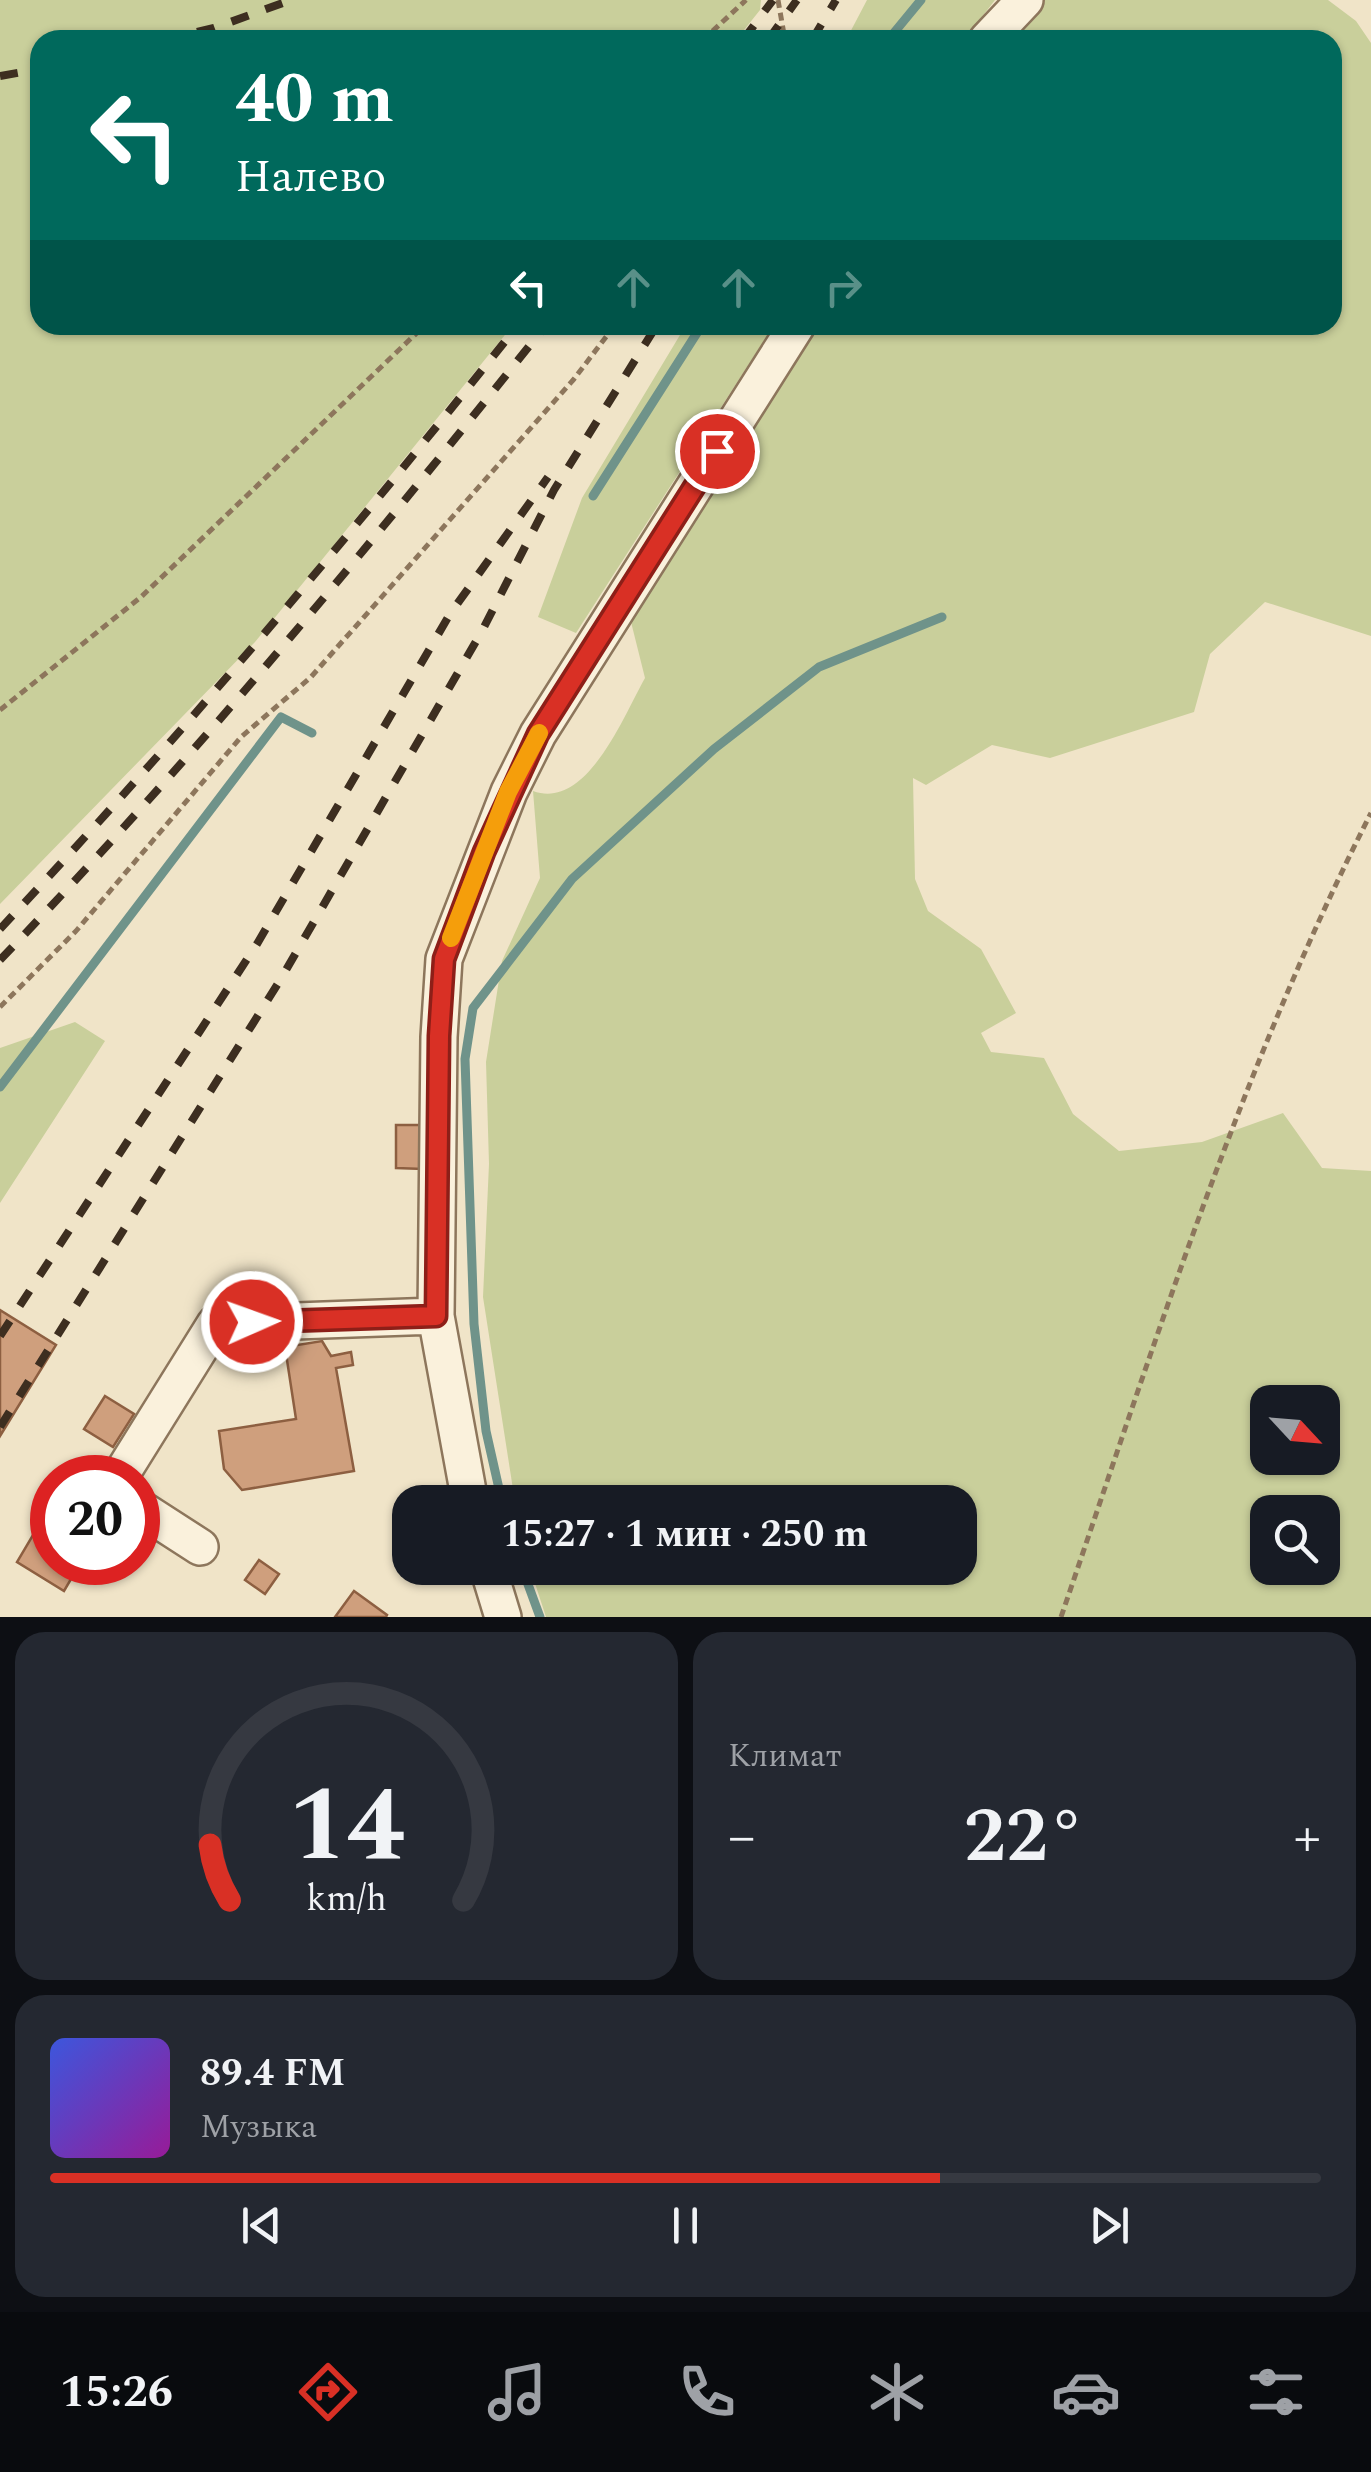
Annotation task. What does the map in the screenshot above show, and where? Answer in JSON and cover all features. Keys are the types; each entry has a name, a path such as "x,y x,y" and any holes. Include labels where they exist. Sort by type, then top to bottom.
{"street":[{"path":"996,30 1024,0"},
{"path":"467,1485 436,1316 439,1036 444,959 471,882 538,734 791,335"},
{"path":"133,1455 215,1324 436,1316"},
{"path":"160,1521 200,1547"},
{"path":"493,1585 503,1617"}],"path":[{"path":"714,30 746,0"},
{"path":"778,0 783,30"},
{"path":"0,710 142,597 415,335"},
{"path":"0,1007 76,931 241,737 311,677 574,379 608,335"},
{"path":"1062,1617 1125,1422 1246,1098 1334,884 1371,812"}],"green space":[{"path":"0,0 761,0 760,10 744,30 30,30 30,335 505,335 255,642 0,904"},
{"path":"867,0 995,0 972,30 851,30"},
{"path":"1037,0 1328,0 1356,21 1371,43 1371,636 1265,602 1210,654 1194,712 1050,758 992,745 926,785 913,778 915,879 928,911 981,949 1016,1013 981,1033 991,1052 1044,1058 1073,1114 1119,1151 1202,1142 1283,1113 1322,1168 1371,1171 1371,1617 546,1617 536,1585 977,1585 977,1485 512,1485 483,1297 489,1164 486,1062 502,961 540,878 533,791 552,793 570,787 587,774 615,735 645,678 629,614 805,335 1342,335 1342,30 1012,30"},
{"path":"680,335 768,335 576,633 538,617 582,498"},
{"path":"75,1022 105,1041 0,1203 0,1048"}],"building":[{"path":"396,1125 423,1125 423,1169 396,1168"},
{"path":"0,1310 56,1345 0,1436"},
{"path":"322,1341 331,1356 351,1352 353,1365 336,1368 354,1471 242,1490 224,1469 219,1431 296,1419 285,1347"},
{"path":"105,1396 134,1414 113,1447 84,1429"},
{"path":"30,1540 30,1570 17,1562"},
{"path":"259,1560 279,1574 265,1594 245,1580"},
{"path":"354,1591 387,1615 386,1617 335,1617"}],"waterway":[{"path":"896,30 921,0"},
{"path":"593,496 696,335"},
{"path":"498,1485 486,1431 474,1324 465,1059 473,1008 572,879 714,749 819,667 942,617"},
{"path":"0,1087 281,717 312,733"},
{"path":"528,1585 540,1617"}],"railway":[{"path":"205,30 291,0"},
{"path":"750,30 773,0"},
{"path":"775,30 797,0"},
{"path":"818,30 836,0"},
{"path":"0,76 30,71"},
{"path":"0,929 265,632 510,335"},
{"path":"0,960 143,806 280,649 538,335"},
{"path":"0,1427 279,982 482,631 554,490 651,335"},
{"path":"0,1336 257,944 450,614 548,477"}],"slow traffic":[{"path":"451,938 508,792 539,733"}],"route":[{"path":"252,1322 436,1316 439,1036 444,959 508,792 538,734 717,451"}]}
